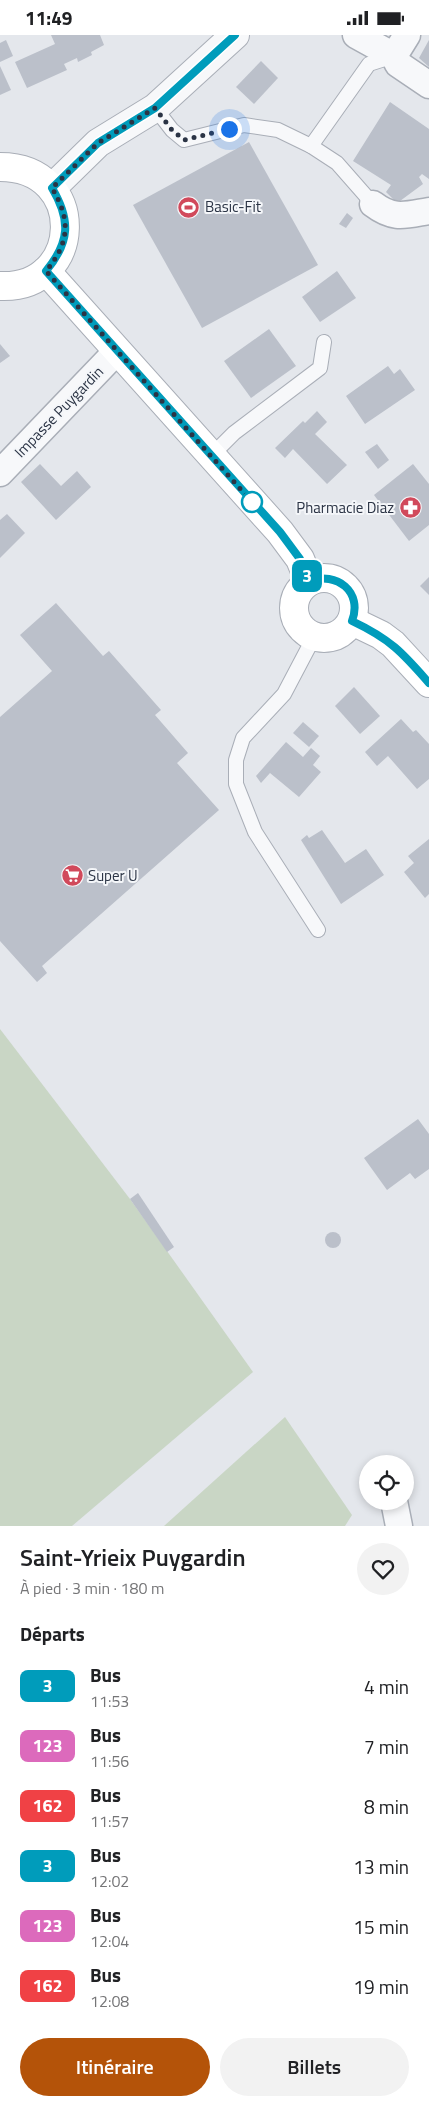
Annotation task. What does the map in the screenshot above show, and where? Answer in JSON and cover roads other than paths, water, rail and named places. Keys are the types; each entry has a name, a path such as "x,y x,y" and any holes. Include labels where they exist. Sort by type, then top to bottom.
{"main road":[{"path":"0,167 16,167 36,174 52,188 61,203 66,221 64,240 58,257 46,271 30,281 12,287 0,286"},
{"path":"46,271 290,545 300,559 309,581"},
{"path":"329,577 346,587 355,605 352,621 343,632 334,637 314,637 299,625 294,606 301,587 309,581 329,577"},
{"path":"352,621 381,635 393,644 429,683"}],"street":[{"path":"52,188 98,143 155,108 235,35"},
{"path":"356,35 401,45 398,64 429,85"},
{"path":"373,204 385,213 397,216 429,211"},
{"name":"Impasse Puygardin","path":"0,473 117,351"},
{"path":"396,1510 399,1526"}],"lane":[{"path":"312,146 369,64 401,45"},
{"path":"155,108 172,130 184,140 244,125 278,130 312,146 337,163 373,204"},
{"path":"211,456 234,433 320,368 324,342"},
{"path":"314,637 284,694 243,738 236,760 236,784 255,833 318,930"}],"place":[{"name":"Basic-Fit","path":"189,207"},
{"name":"Pharmacie Diaz","path":"410,508"},
{"name":"Super U","path":"72,876"}]}
